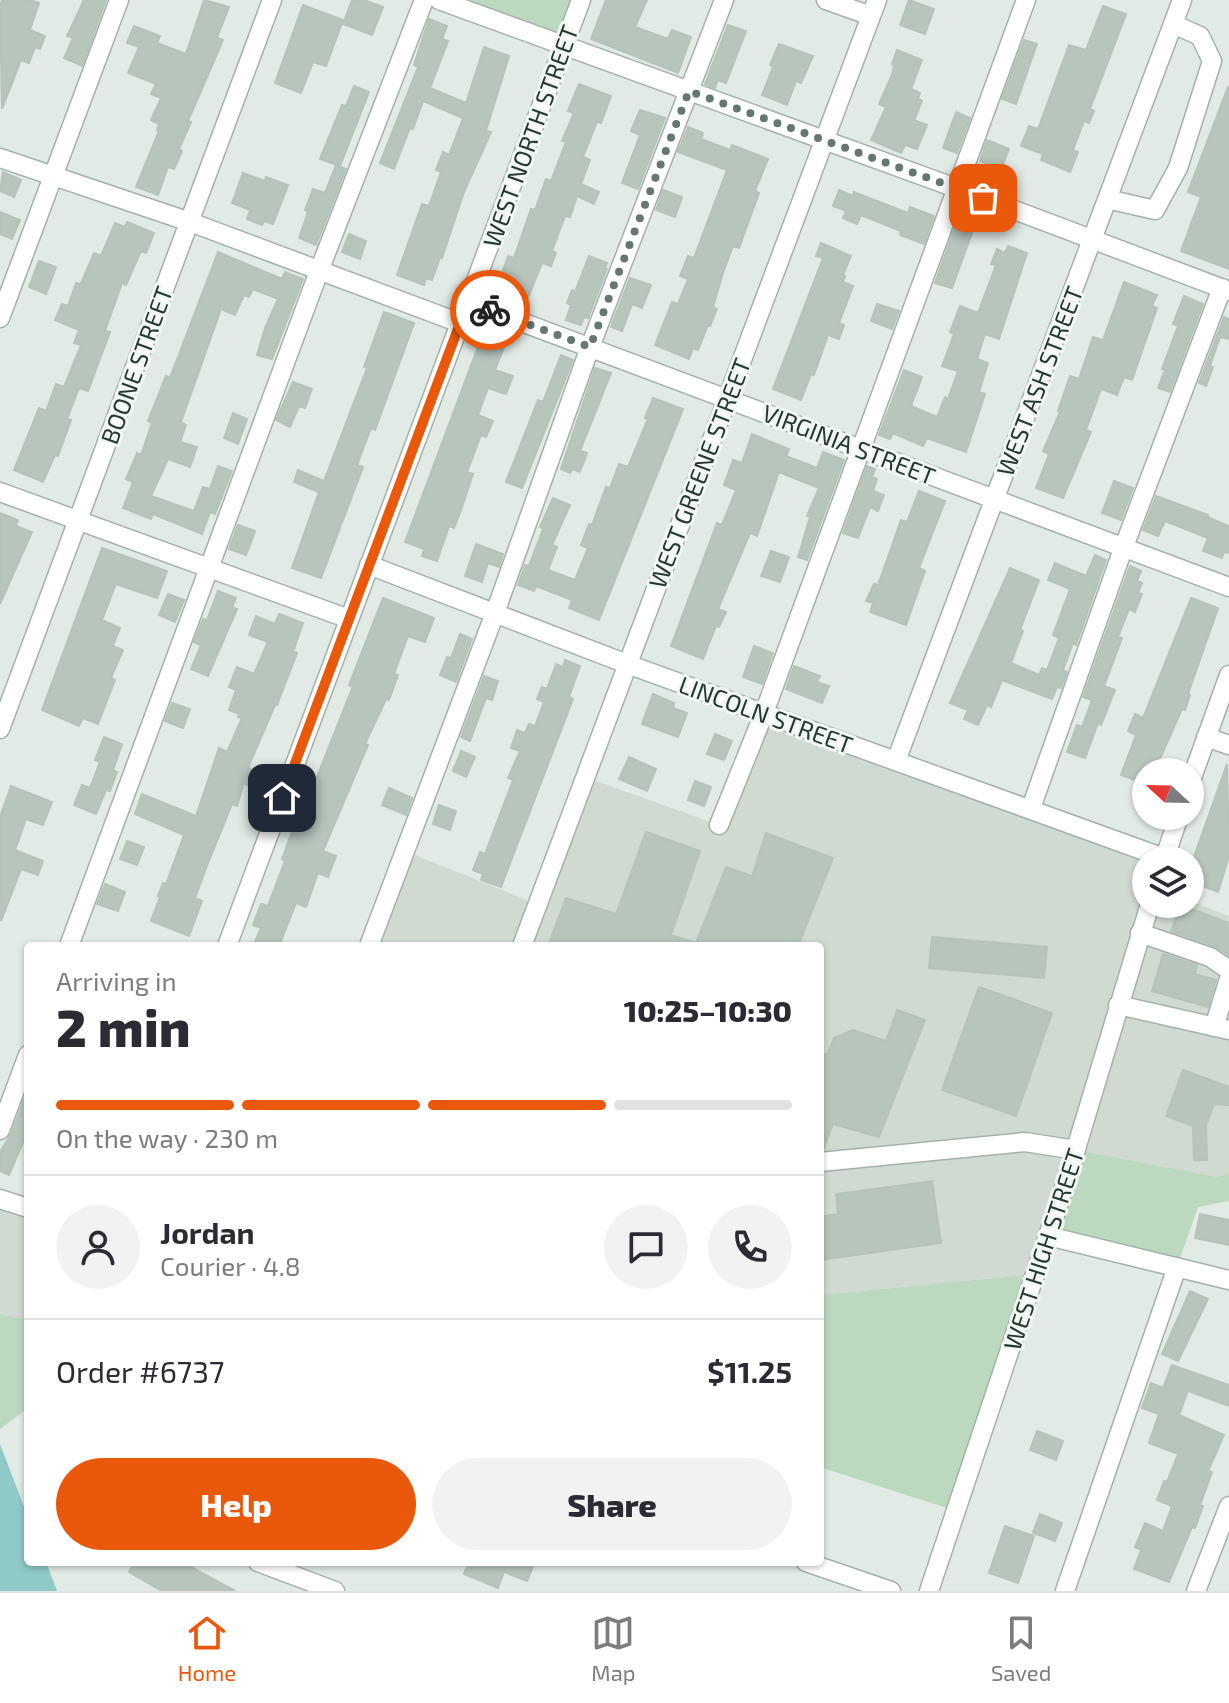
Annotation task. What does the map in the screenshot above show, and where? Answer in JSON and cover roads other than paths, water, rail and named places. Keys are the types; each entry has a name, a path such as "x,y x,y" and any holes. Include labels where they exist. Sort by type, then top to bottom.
{"street":[{"path":"0,318 119,0"},
{"name":"BOONE STREET","path":"0,729 272,0"},
{"path":"70,942 319,271 424,0"},
{"path":"439,0 956,188 1225,290 1123,549 1031,808"},
{"name":"WEST NORTH STREET","path":"228,942 581,0"},
{"path":"371,942 495,613 590,347 724,0"},
{"path":"826,0 874,8"},
{"path":"719,825 764,713 1026,0"},
{"name":"WEST ASH STREET","path":"896,761 1182,0"},
{"name":"WEST GREENE STREET","path":"523,942 874,8"},
{"path":"1107,199 1155,210 1178,168 1212,61 1200,36 1173,24"},
{"path":"0,158 190,222 460,323"},
{"name":"VIRGINIA STREET","path":"468,302 1229,587"},
{"path":"0,492 349,619"},
{"name":"LINCOLN STREET","path":"369,565 627,664 1132,847"},
{"path":"1199,758 1229,675"},
{"path":"1206,737 1229,745"},
{"name":"WEST HIGH STREET","path":"929,1591 1076,1150 1145,918"},
{"path":"1140,933 1210,957 1229,970"},
{"path":"1118,1005 1222,1028 1229,979"},
{"path":"0,1130 24,1066"},
{"path":"824,1162 1025,1142 1076,1150"},
{"path":"0,1199 24,1207"},
{"path":"1048,1236 1229,1280"},
{"path":"1065,1591 1177,1267"},
{"path":"1196,1591 1222,1543 1229,1506"},
{"path":"269,1566 335,1591"},
{"path":"818,1566 891,1591"}],"water":[{"path":"0,1444 24,1507 24,1566 48,1566 57,1591 0,1591"}]}
